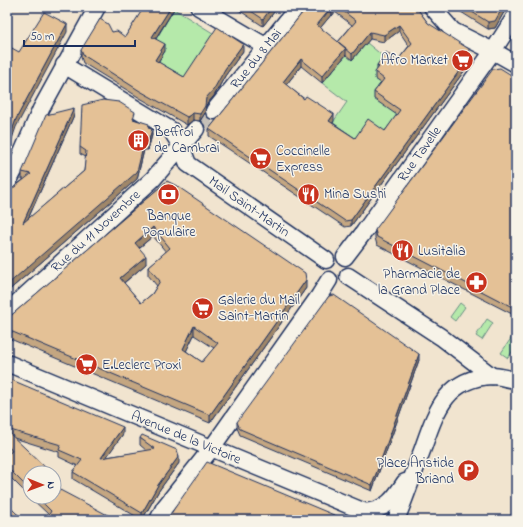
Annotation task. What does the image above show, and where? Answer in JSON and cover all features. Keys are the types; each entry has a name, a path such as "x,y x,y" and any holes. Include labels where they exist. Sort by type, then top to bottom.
{"street":[{"path":"7,184 41,110 97,7"},
{"path":"199,7 267,47"},
{"name":"Rue du 8 Mai","path":"214,111 298,7"},
{"path":"432,7 453,31 516,64"},
{"name":"Rue Tavelle","path":"344,257 369,226 493,51 516,15"},
{"name":"Mail Saint-Martin","path":"64,66 171,130 181,146 188,164 326,260"},
{"path":"181,146 196,129"},
{"name":"Rue du 11 Novembre","path":"7,312 153,179 181,146"},
{"path":"333,255 344,257 350,264 350,272 348,276 339,282 329,280 324,273 324,264 326,260 333,255"},
{"path":"348,276 441,338 492,376"},
{"path":"158,520 164,508 211,449 329,280"},
{"name":"Avenue de la Victoire","path":"7,362 369,516"},
{"path":"396,520 432,420 440,404 449,393 459,386 474,379 492,376 516,380"},
{"path":"369,516 374,511 387,505 415,470"}],"green space":[{"path":"174,9 216,35 184,84 155,67 150,43 163,27"},
{"path":"367,43 389,61 409,104 383,140 356,145 329,128 347,102 322,83 346,55"},
{"path":"460,303 465,307 455,321 450,317"},
{"path":"487,319 493,323 482,340 476,336"},
{"path":"514,334 516,336 516,346 508,358 501,353"}],"building":[{"path":"144,7 171,7 152,37 165,44 155,60 184,77 217,27 243,44 225,69 214,89 206,98 205,106 200,114 193,113 187,117 140,91 83,55 81,50 100,19 108,24 112,32 117,31 125,37"},
{"path":"245,7 272,7 263,19"},
{"path":"307,7 334,7 332,9 331,8 317,25 338,42 356,21 338,7 416,7 428,23 469,49 470,56 351,220 345,221 209,129","holes":["399,25 412,43 397,61 386,52 377,65 379,67 375,72 384,79 374,92 400,110 385,131 368,119 355,138 329,121 334,114 306,96 304,99 283,82 301,59 322,76 346,48 352,54 370,32 384,35"]},
{"path":"464,7 503,7 495,21 488,22"},
{"path":"44,12 67,24 16,119 7,146 7,53 10,47 19,52"},
{"path":"500,68 516,78 516,309 377,237 375,230 493,69"},
{"path":"103,100 119,102 135,112 133,119 149,124 148,128 152,129 148,143 144,143 137,172 7,285 7,193 31,174 22,172 46,115 74,108 23,223 84,171 86,151 80,147 82,105"},
{"path":"167,181 177,186 305,273 306,280 210,415 8,330 7,319","holes":["153,227 170,248 148,267 160,281 152,294 141,303 120,278 146,256 135,243","194,326 218,343 202,362 183,349"]},
{"path":"334,295 419,354 372,485 240,429 237,422 329,296"},
{"path":"7,378 123,427 101,458 155,449 140,438 142,435 177,450 179,456 158,485 142,513 73,472 82,460 59,450 61,445 7,429"},
{"path":"7,431 43,465 22,465 22,482 7,467 7,455 12,451 7,444"},
{"path":"207,462 346,520 167,520"},
{"path":"62,491 117,520 46,520 51,511 45,505 62,505"},
{"path":"7,504 16,513 25,520 7,520"}],"tunnel":[{"path":"196,129 214,111"}],"place":[{"name":"Afro Market","path":"463,60"},
{"name":"Beffroi de Cambrai","path":"138,140"},
{"name":"Coccinelle Express","path":"261,159"},
{"name":"Banque Populaire","path":"169,194"},
{"name":"Mina Sushi","path":"309,194"},
{"name":"Lusitalia","path":"403,251"},
{"name":"Pharmacie de la Grand Place","path":"476,282"},
{"name":"Galerie du Mail Saint-Martin","path":"203,308"},
{"name":"E.Leclerc Proxi","path":"86,365"},
{"name":"Place Aristide Briand","path":"469,471"}]}
